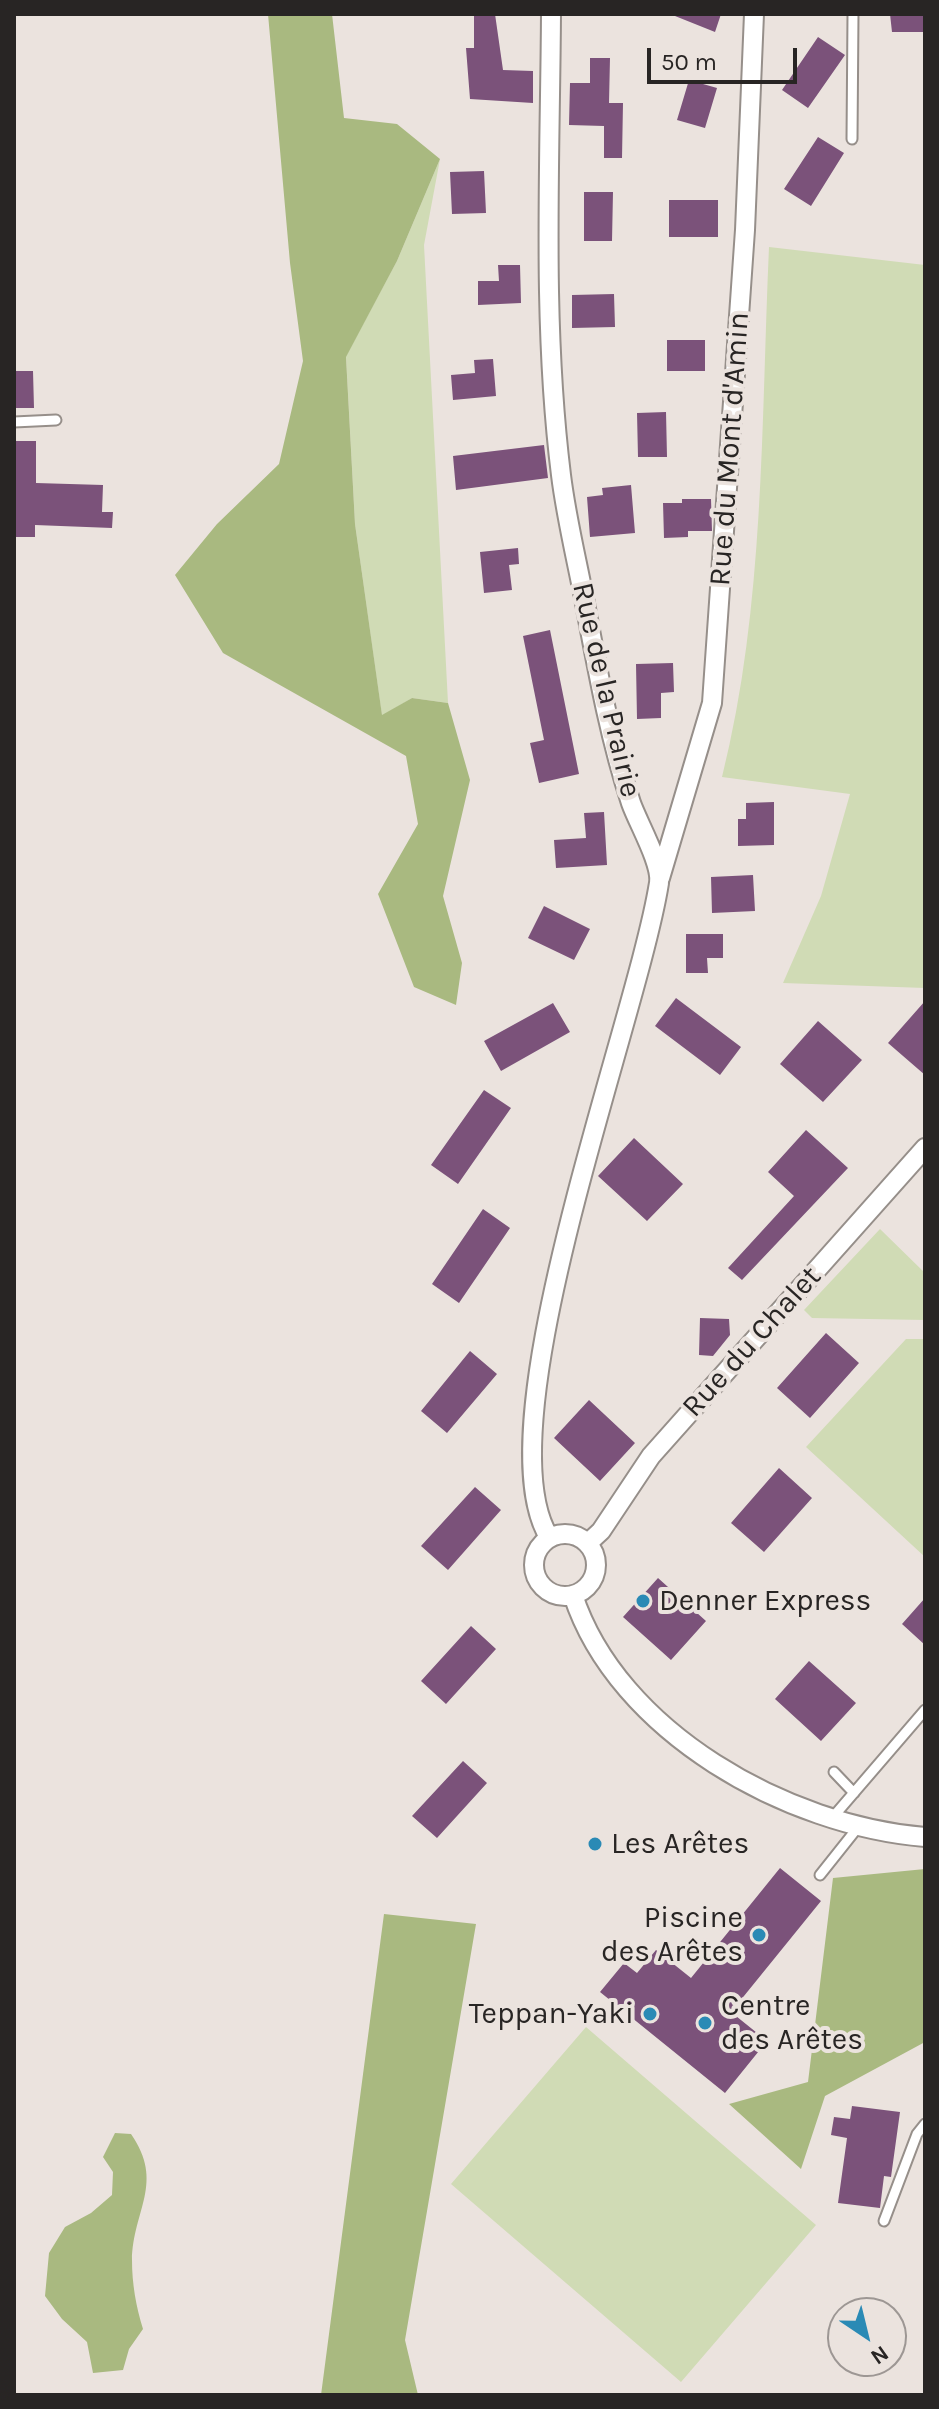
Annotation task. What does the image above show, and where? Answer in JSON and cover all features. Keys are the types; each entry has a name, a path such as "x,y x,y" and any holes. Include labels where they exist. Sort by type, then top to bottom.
{"street":[{"name":"Rue de la Prairie","path":"551,14 548,318 561,476 606,715 632,804 660,878"},
{"name":"Rue du Mont d'Amin","path":"660,878 712,703 745,230 754,14"},
{"path":"549,1537 538,1516 532,1448 538,1379 562,1253 619,1047 660,878"},
{"name":"Rue du Chalet","path":"588,1543 601,1531 651,1456 925,1148"},
{"path":"569,1533 588,1543 594,1553 595,1574 583,1591 564,1596 546,1590 535,1575 534,1557 549,1537 569,1533"},
{"path":"573,1595 582,1619 616,1673 671,1730 732,1775 781,1802 830,1819 925,1837"}],"lane":[{"path":"852,139 853,14"},
{"path":"14,422 56,420"},
{"path":"830,1819 925,1710"},
{"path":"834,1772 854,1793"},
{"path":"820,1875 859,1826"},
{"path":"884,2221 917,2134 925,2124"}],"green space":[{"path":"268,14 332,14 344,118 397,124 440,159 397,261 346,357 355,524 382,715 412,698 448,703 470,780 443,896 462,963 456,1005 414,987 378,894 418,824 406,756 223,653 175,575 217,524 279,464 303,361 290,263"},
{"path":"440,159 424,245 448,703 412,698 382,716 355,524 346,356 397,261"},
{"path":"769,247 925,265 925,988 783,983 821,896 850,794 722,777 736,712 754,581"},
{"path":"880,1229 925,1273 925,1320 812,1318 804,1310"},
{"path":"906,1339 925,1339 925,1557 806,1447"},
{"path":"925,1869 925,2042 825,2096 801,2169 729,2104 808,2082 833,1878"},
{"path":"384,1914 476,1924 405,2340 418,2395 321,2395"},
{"path":"586,2027 816,2225 681,2382 451,2184"},
{"path":"115,2133 131,2134 146,2167 145,2197 132,2260 135,2295 143,2329 129,2349 123,2370 93,2373 87,2342 62,2319 45,2296 49,2253 65,2227 91,2213 112,2195 113,2172 103,2157"}],"building":[{"path":"474,14 495,14 503,70 533,71 533,103 470,99 466,48 474,48"},
{"path":"670,14 721,14 715,32"},
{"path":"890,14 925,14 925,32 892,32"},
{"path":"818,37 845,55 808,108 782,90"},
{"path":"590,58 610,58 609,103 623,103 622,158 604,158 604,126 569,125 570,83 590,83"},
{"path":"689,80 717,88 705,128 677,120"},
{"path":"818,137 844,153 811,206 784,189"},
{"path":"484,171 486,213 452,214 450,172"},
{"path":"584,192 613,192 612,241 584,241"},
{"path":"669,200 718,200 718,237 669,237"},
{"path":"498,265 520,265 521,303 478,305 478,281 499,281"},
{"path":"614,294 615,327 572,328 572,295"},
{"path":"667,340 705,340 705,371 667,371"},
{"path":"493,359 496,396 453,400 451,375 475,373 474,360"},
{"path":"14,371 33,371 34,408 14,408"},
{"path":"666,412 667,457 638,457 637,413"},
{"path":"14,441 36,441 36,483 103,485 102,512 113,512 112,528 35,525 35,537 14,537"},
{"path":"544,445 548,478 456,490 453,456"},
{"path":"631,485 635,533 590,537 587,497 603,495 602,488"},
{"path":"682,499 711,499 712,531 688,531 688,537 664,538 663,503 682,503"},
{"path":"518,548 519,564 509,565 512,590 484,593 480,552"},
{"path":"550,630 579,774 539,783 530,743 544,740 523,636"},
{"path":"673,663 674,692 661,693 661,718 637,719 636,664"},
{"path":"774,802 774,845 738,846 738,819 746,819 746,803"},
{"path":"604,812 607,865 556,868 554,840 586,838 584,813"},
{"path":"753,875 755,911 712,913 711,877"},
{"path":"544,906 590,929 574,960 528,938"},
{"path":"686,934 723,934 723,958 707,958 708,973 686,973"},
{"path":"676,998 741,1047 720,1075 655,1026"},
{"path":"925,1001 925,1075 888,1043"},
{"path":"553,1003 570,1032 501,1071 484,1041"},
{"path":"818,1021 862,1060 823,1102 780,1064"},
{"path":"484,1090 511,1108 458,1184 431,1165"},
{"path":"806,1130 848,1168 742,1280 728,1268 794,1196 768,1172"},
{"path":"634,1138 683,1184 647,1221 598,1176"},
{"path":"483,1209 510,1228 459,1303 432,1284"},
{"path":"700,1318 729,1319 730,1335 713,1356 699,1355"},
{"path":"826,1333 859,1363 810,1418 777,1388"},
{"path":"470,1351 497,1374 447,1433 421,1411"},
{"path":"589,1400 635,1443 600,1481 554,1438"},
{"path":"779,1468 812,1498 764,1552 731,1523"},
{"path":"475,1487 501,1510 448,1570 421,1546"},
{"path":"658,1578 706,1621 671,1660 623,1617"},
{"path":"925,1598 925,1645 902,1624"},
{"path":"471,1626 496,1649 446,1704 421,1681"},
{"path":"809,1661 856,1703 821,1741 775,1699"},
{"path":"463,1761 487,1783 437,1838 412,1816"},
{"path":"780,1868 821,1901 731,2012 767,2041 725,2093 600,1992 624,1963 637,1973 656,1950 691,1978"},
{"path":"852,2106 900,2112 891,2177 884,2176 880,2208 838,2203 847,2138 831,2135 834,2117 850,2119"}],"place":[{"name":"Denner Express","path":"643,1601"},
{"name":"Les Arêtes","path":"595,1844"},
{"name":"Piscine des Arêtes","path":"759,1935"},
{"name":"Teppan-Yaki","path":"650,2014"},
{"name":"Centre des Arêtes","path":"705,2023"}]}
